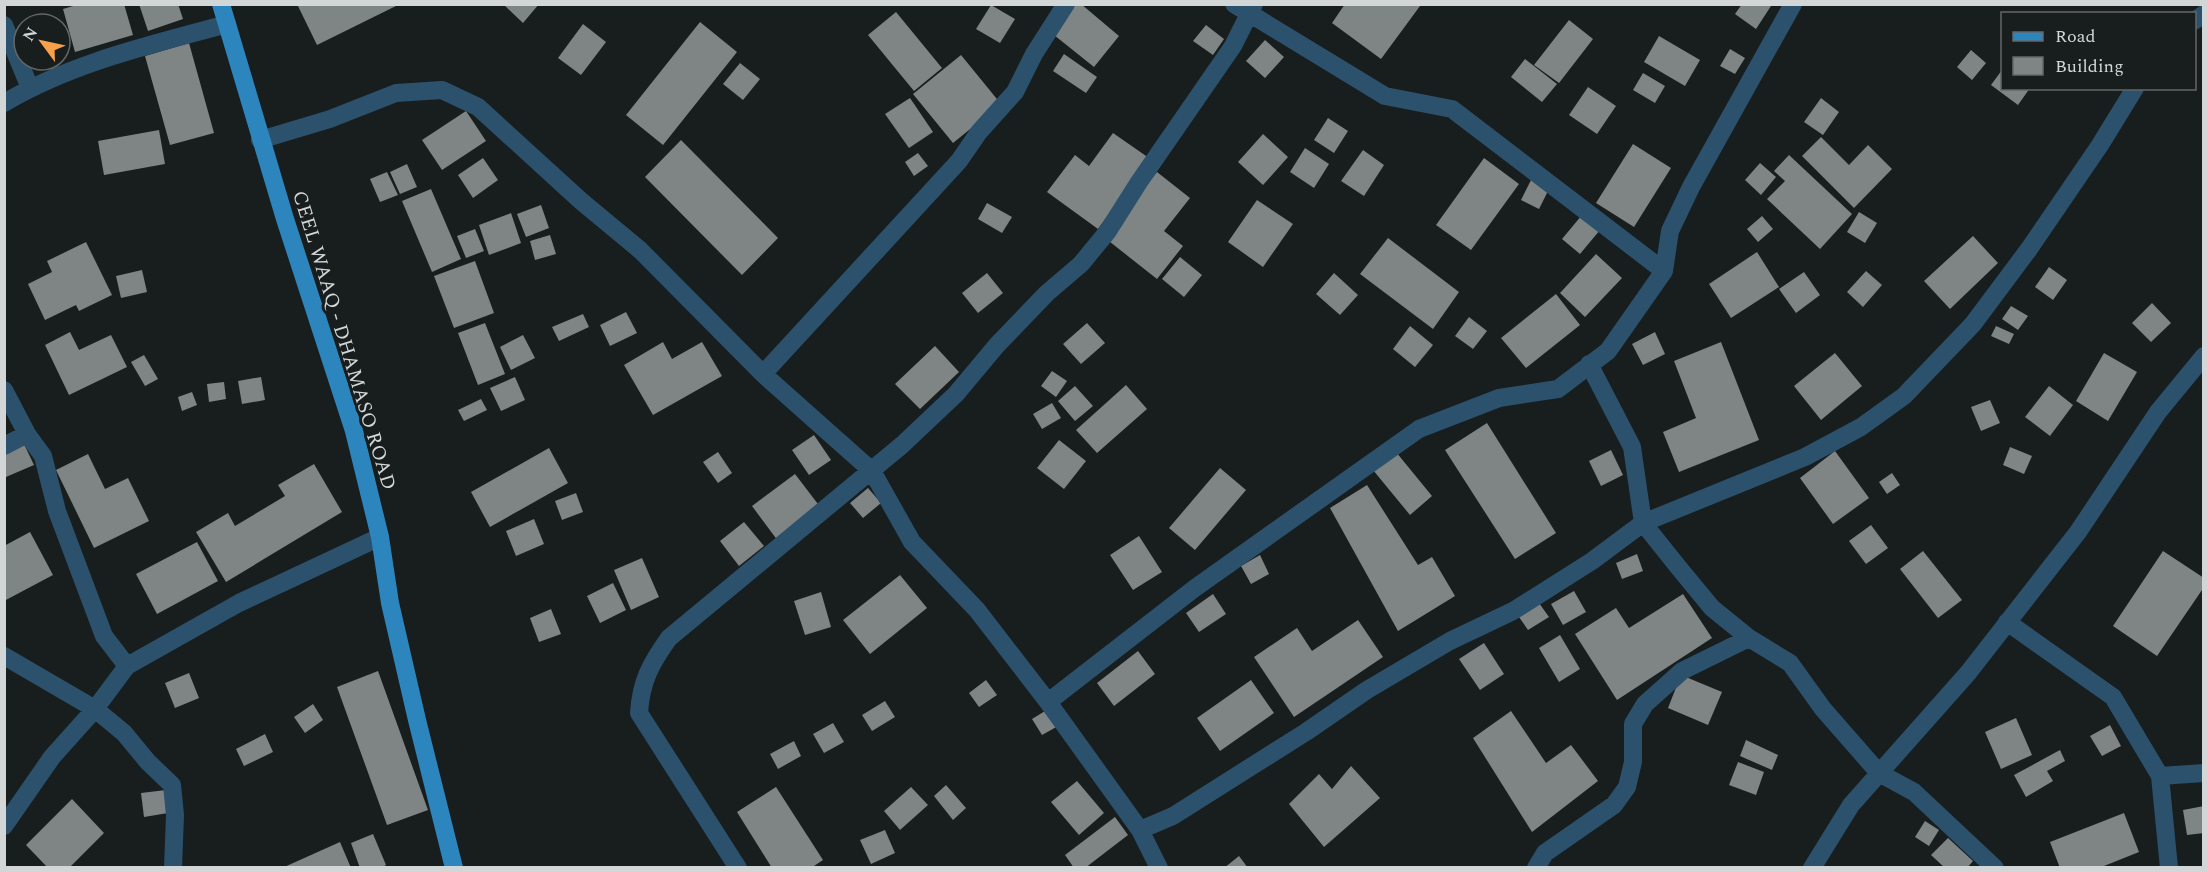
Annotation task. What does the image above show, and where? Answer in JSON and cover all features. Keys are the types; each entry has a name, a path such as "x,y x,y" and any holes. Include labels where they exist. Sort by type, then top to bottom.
{"main road":[{"name":"CEEL WAAQ - DHAMASO ROAD","path":"221,4 260,140 354,432 380,537 390,603 454,867"}],"street":[{"path":"763,374 959,161 979,132 1015,92 1034,54 1066,4"},
{"path":"1048,702 1195,588 1419,429 1499,398 1558,389 1608,351 1664,271 1671,231 1691,187 1793,4"},
{"path":"738,867 639,713 640,690 654,658 669,638 872,471 956,394 997,345 1047,293 1081,264 1108,231 1233,46 1245,8 1385,96 1452,109 1664,271"},
{"path":"4,103 30,88 89,63 227,24"},
{"path":"4,25 30,88"},
{"path":"260,140 330,119 396,93 442,90 478,107 581,201 640,250 763,374 872,471 912,542 977,610 1048,702 1140,830 1159,867"},
{"path":"1140,830 1173,816 1306,732 1367,690 1441,646 1513,611 1592,561 1643,523 1805,457 1861,427 1904,396 1973,324 2048,221 2100,145 2134,90"},
{"path":"1812,867 1851,805 1968,673 2078,531 2158,412 2204,356"},
{"path":"1589,364 1632,447 1643,523 1712,608 1749,638 1790,663 1823,709 1879,773 1914,792 1995,867"},
{"path":"4,390 27,434 43,456 57,511 104,636 127,666"},
{"path":"4,446 27,434"},
{"path":"4,826 52,757 95,709 127,666 239,603 380,537"},
{"path":"2007,622 2114,697 2160,776 2169,867"},
{"path":"1536,867 1545,853 1614,806 1627,787 1633,762 1633,724 1645,704 1682,672 1749,638"},
{"path":"4,656 95,709 124,733 148,762 172,785 175,815 172,867"},
{"path":"2160,776 2204,772"}],"building":[{"path":"80,4 124,4 133,35 75,52 72,41 72,12 64,12 63,9"},
{"path":"139,4 178,4 183,19 148,31"},
{"path":"297,4 400,4 317,45"},
{"path":"503,4 539,4 523,23"},
{"path":"1070,4 1081,4 1119,36 1094,67 1049,31"},
{"path":"1345,4 1418,4 1420,6 1381,59 1332,23"},
{"path":"1742,4 1769,4 1771,6 1756,29 1735,14"},
{"path":"991,5 1015,19 1000,43 976,29"},
{"path":"896,12 942,68 914,91 868,35"},
{"path":"1569,20 1593,39 1559,83 1534,65"},
{"path":"700,22 737,52 663,145 626,115"},
{"path":"583,24 606,42 581,75 558,58"},
{"path":"1206,25 1224,39 1213,55 1193,41"},
{"path":"1659,36 1700,60 1685,86 1644,62"},
{"path":"1265,40 1284,57 1265,78 1246,61"},
{"path":"189,43 214,133 170,145 145,56"},
{"path":"1730,49 1745,58 1735,74 1720,66"},
{"path":"1971,50 1986,63 1972,80 1957,67"},
{"path":"1064,54 1097,77 1086,93 1053,71"},
{"path":"961,55 1001,104 953,143 913,94"},
{"path":"1525,59 1557,84 1542,102 1511,77"},
{"path":"740,63 760,79 743,100 723,84"},
{"path":"2001,71 2001,90 2029,90 2018,105 1991,85"},
{"path":"1643,73 1665,86 1655,103 1633,90"},
{"path":"1588,87 1616,106 1597,134 1569,115"},
{"path":"910,98 933,132 909,148 885,114"},
{"path":"1821,98 1839,112 1823,135 1804,122"},
{"path":"466,111 486,141 442,170 422,140"},
{"path":"1328,118 1348,131 1334,153 1314,140"},
{"path":"159,130 165,164 104,175 98,141"},
{"path":"1113,133 1149,158 1098,229 1047,192 1075,155 1089,166"},
{"path":"1263,134 1288,157 1263,185 1238,162"},
{"path":"1821,137 1849,165 1868,145 1892,169 1854,208 1802,156"},
{"path":"681,140 778,238 742,275 645,177"},
{"path":"1633,144 1671,168 1634,227 1596,203"},
{"path":"1305,148 1329,164 1314,188 1290,172"},
{"path":"1363,150 1384,165 1364,196 1341,181"},
{"path":"918,153 928,166 914,176 905,162"},
{"path":"1789,155 1852,214 1820,249 1767,199 1785,181 1774,171"},
{"path":"483,158 498,180 473,198 458,175"},
{"path":"1484,158 1519,184 1471,250 1436,225"},
{"path":"1760,163 1776,177 1761,195 1745,180"},
{"path":"407,164 417,187 400,194 390,172"},
{"path":"387,172 398,195 380,202 370,179"},
{"path":"1157,172 1190,198 1164,231 1183,246 1157,279 1105,238"},
{"path":"1533,176 1551,185 1539,209 1521,200"},
{"path":"431,189 461,259 432,272 402,201"},
{"path":"1257,200 1293,224 1263,267 1228,242"},
{"path":"987,203 1012,217 1002,233 978,219"},
{"path":"541,205 549,228 526,237 517,214"},
{"path":"1859,212 1877,223 1865,243 1847,232"},
{"path":"511,213 521,243 489,255 479,225"},
{"path":"1582,215 1600,230 1580,254 1562,239"},
{"path":"1762,216 1773,229 1758,242 1747,229"},
{"path":"475,229 484,251 466,258 457,236"},
{"path":"550,235 556,254 535,260 530,241"},
{"path":"1973,236 1998,263 1950,309 1924,281"},
{"path":"1388,238 1459,292 1433,329 1360,274"},
{"path":"86,242 112,295 79,311 76,305 45,320 28,284 52,272 47,261"},
{"path":"1757,252 1779,287 1731,318 1709,284"},
{"path":"1596,254 1622,278 1585,317 1560,293"},
{"path":"1180,257 1202,275 1184,297 1162,279"},
{"path":"475,261 494,313 454,328 434,276"},
{"path":"2049,267 2067,280 2053,300 2035,287"},
{"path":"142,270 147,292 121,298 116,276"},
{"path":"1866,271 1882,285 1863,307 1847,292"},
{"path":"1804,272 1820,295 1796,313 1779,289"},
{"path":"987,273 1003,293 978,313 962,293"},
{"path":"1334,273 1358,295 1340,315 1316,294"},
{"path":"1556,294 1580,325 1526,368 1501,338"},
{"path":"2152,303 2171,323 2151,342 2132,323"},
{"path":"2011,306 2028,316 2018,330 2002,319"},
{"path":"626,312 637,333 610,346 600,325"},
{"path":"583,314 589,327 559,341 552,327"},
{"path":"1469,317 1487,331 1473,349 1455,336"},
{"path":"485,323 505,374 478,385 458,333"},
{"path":"1087,323 1105,343 1081,364 1063,344"},
{"path":"1410,326 1433,345 1415,367 1393,349"},
{"path":"1996,326 2014,334 2009,344 1991,336"},
{"path":"70,332 79,350 111,335 127,367 69,395 45,345"},
{"path":"1655,332 1665,354 1643,365 1632,344"},
{"path":"523,335 535,358 511,370 500,347"},
{"path":"663,342 672,359 702,342 722,376 653,415 624,365"},
{"path":"1721,342 1759,440 1679,472 1663,432 1696,418 1674,361"},
{"path":"935,346 959,372 920,409 895,384"},
{"path":"1835,353 1862,386 1821,420 1794,386"},
{"path":"2104,353 2137,372 2108,421 2076,401"},
{"path":"144,355 158,379 145,386 131,362"},
{"path":"1052,371 1067,381 1056,397 1041,386"},
{"path":"261,377 265,400 242,404 238,381"},
{"path":"515,377 525,400 501,411 490,388"},
{"path":"224,382 226,399 209,402 207,384"},
{"path":"1126,385 1147,409 1097,453 1076,430"},
{"path":"1075,386 1093,406 1075,421 1058,401"},
{"path":"2049,386 2073,405 2050,436 2025,417"},
{"path":"192,392 197,405 182,411 178,397"},
{"path":"481,399 487,410 464,421 458,410"},
{"path":"1990,400 2000,423 1981,431 1971,407"},
{"path":"1052,403 1061,418 1042,429 1033,414"},
{"path":"1487,423 1556,533 1515,559 1445,450"},
{"path":"814,435 831,460 809,475 792,450"},
{"path":"1059,440 1086,461 1064,489 1037,468"},
{"path":"24,444 34,465 6,477 4,453"},
{"path":"2010,447 2032,456 2024,474 2003,465"},
{"path":"549,448 568,483 490,527 471,492"},
{"path":"1611,450 1623,475 1601,486 1589,461"},
{"path":"1835,451 1869,498 1833,524 1800,478"},
{"path":"718,452 732,473 718,483 703,462"},
{"path":"1396,452 1432,496 1410,515 1373,470"},
{"path":"88,454 105,489 128,478 149,521 94,548 56,470"},
{"path":"314,464 342,512 226,582 196,532 228,513 235,526 285,496 278,485"},
{"path":"1220,468 1246,490 1195,550 1169,528"},
{"path":"1892,473 1900,485 1887,494 1879,482"},
{"path":"795,474 821,508 778,541 752,506"},
{"path":"1367,485 1418,565 1432,557 1455,596 1398,631 1330,508"},
{"path":"868,488 881,503 863,518 850,503"},
{"path":"576,493 583,512 562,520 555,501"},
{"path":"534,519 544,544 516,556 506,531"},
{"path":"744,522 764,546 739,566 720,541"},
{"path":"1871,525 1888,548 1866,564 1849,541"},
{"path":"30,532 53,575 4,601 4,546"},
{"path":"1139,536 1162,572 1133,590 1110,555"},
{"path":"197,542 218,581 157,614 136,574"},
{"path":"1923,551 1962,600 1938,618 1900,569"},
{"path":"2163,551 2204,578 2204,587 2157,656 2113,626"},
{"path":"1637,554 1643,571 1622,579 1616,563"},
{"path":"1260,555 1269,574 1251,584 1241,566"},
{"path":"642,558 659,597 631,610 614,570"},
{"path":"900,575 927,608 870,654 843,620"},
{"path":"613,583 626,610 600,623 587,596"},
{"path":"1574,591 1586,612 1563,625 1551,604"},
{"path":"821,592 831,627 805,635 794,601"},
{"path":"1213,594 1226,614 1199,632 1186,613"},
{"path":"1683,594 1712,638 1617,700 1575,634 1616,608 1629,628"},
{"path":"1539,603 1549,617 1528,630 1519,617"},
{"path":"551,609 561,634 539,642 530,618"},
{"path":"1358,620 1383,657 1294,717 1254,657 1297,628 1312,651"},
{"path":"1560,635 1580,669 1559,682 1539,648"},
{"path":"1484,643 1504,674 1480,690 1459,659"},
{"path":"1138,651 1155,674 1114,706 1097,683"},
{"path":"378,671 428,810 387,825 337,687"},
{"path":"189,673 199,698 175,708 165,683"},
{"path":"1681,675 1722,692 1708,725 1668,708"},
{"path":"986,680 997,695 979,707 969,693"},
{"path":"1251,680 1274,713 1220,751 1197,718"},
{"path":"885,701 895,717 872,731 862,715"},
{"path":"313,704 323,720 305,733 294,717"},
{"path":"1050,708 1060,725 1042,735 1032,719"},
{"path":"1511,711 1546,763 1571,745 1598,781 1532,832 1473,738"},
{"path":"2016,718 2032,755 2001,769 1985,732"},
{"path":"833,723 844,742 824,753 813,734"},
{"path":"2110,725 2121,746 2102,756 2090,736"},
{"path":"265,734 273,752 244,766 236,749"},
{"path":"1746,740 1778,755 1772,770 1740,756"},
{"path":"794,741 801,756 778,769 770,754"},
{"path":"2060,750 2065,761 2047,771 2053,781 2026,797 2014,775"},
{"path":"1738,762 1764,772 1756,795 1729,785"},
{"path":"1351,766 1380,798 1324,847 1289,804 1319,774 1332,789"},
{"path":"1077,781 1104,813 1079,835 1051,802"},
{"path":"946,785 966,808 953,820 934,796"},
{"path":"776,787 823,860 811,868 772,868 737,812"},
{"path":"911,787 928,805 900,830 884,811"},
{"path":"166,790 168,813 144,817 141,793"},
{"path":"72,799 104,833 69,868 48,868 26,845"},
{"path":"2204,806 2204,833 2187,835 2183,810"},
{"path":"2124,813 2139,852 2099,868 2060,868 2050,842"},
{"path":"1115,817 1128,835 1085,868 1074,868 1065,855"},
{"path":"1925,821 1939,830 1929,846 1915,837"},
{"path":"885,830 895,853 871,864 860,840"},
{"path":"373,834 386,865 381,868 360,868 351,843"},
{"path":"1948,838 1973,861 1967,868 1945,868 1931,855"},
{"path":"340,842 351,868 282,868"},
{"path":"1239,856 1248,868 1224,868"}]}
